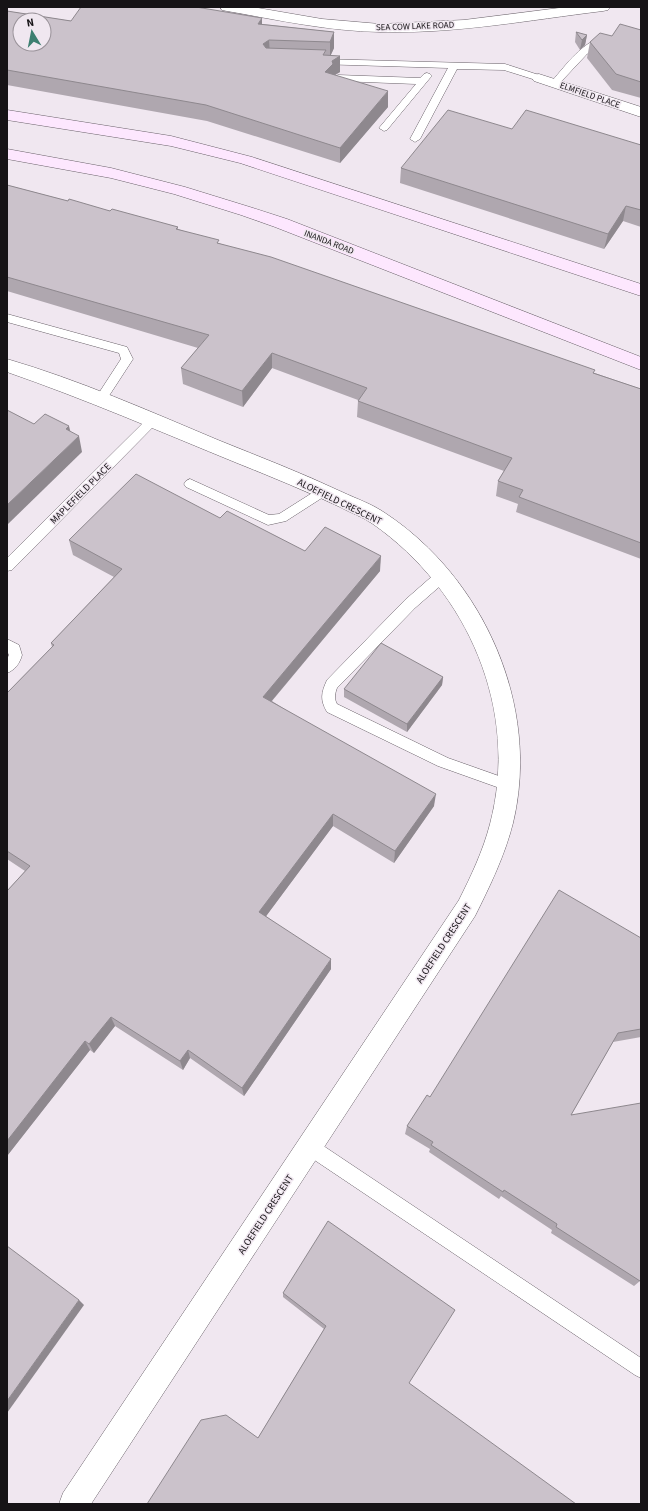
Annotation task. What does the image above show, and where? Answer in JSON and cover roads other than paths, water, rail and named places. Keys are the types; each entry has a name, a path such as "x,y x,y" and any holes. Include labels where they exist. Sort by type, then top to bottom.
{"main road":[{"path":"7,115 171,141 246,160 641,290"},
{"name":"INANDA ROAD","path":"7,154 46,159 137,178 221,202 288,226 641,364"}],"street":[{"name":"SEA COW LAKE ROAD","path":"227,7 346,26 380,28 451,25 603,7"},
{"name":"ELMFIELD PLACE","path":"539,78 641,112"},
{"name":"ALOEFIELD CRESCENT","path":"7,365 101,399 324,491 377,517 406,537 428,558 472,618 490,654 504,696 510,741 508,785 502,822 486,868 467,908 74,1504"}],"lane":[{"path":"555,83 586,50 597,42 614,36"},
{"path":"309,62 505,67 539,78"},
{"path":"384,128 435,66"},
{"path":"415,139 454,66"},
{"path":"338,78 423,81"},
{"path":"7,318 123,350 127,359 101,399"},
{"name":"MAPLEFIELD PLACE","path":"7,566 152,420"},
{"path":"190,484 268,520 282,518 324,491"},
{"path":"442,576 410,604 332,684 328,693 328,702 332,708 444,762 508,785"},
{"path":"7,644 14,649 16,656 7,667"},
{"path":"310,1147 641,1369"}]}
